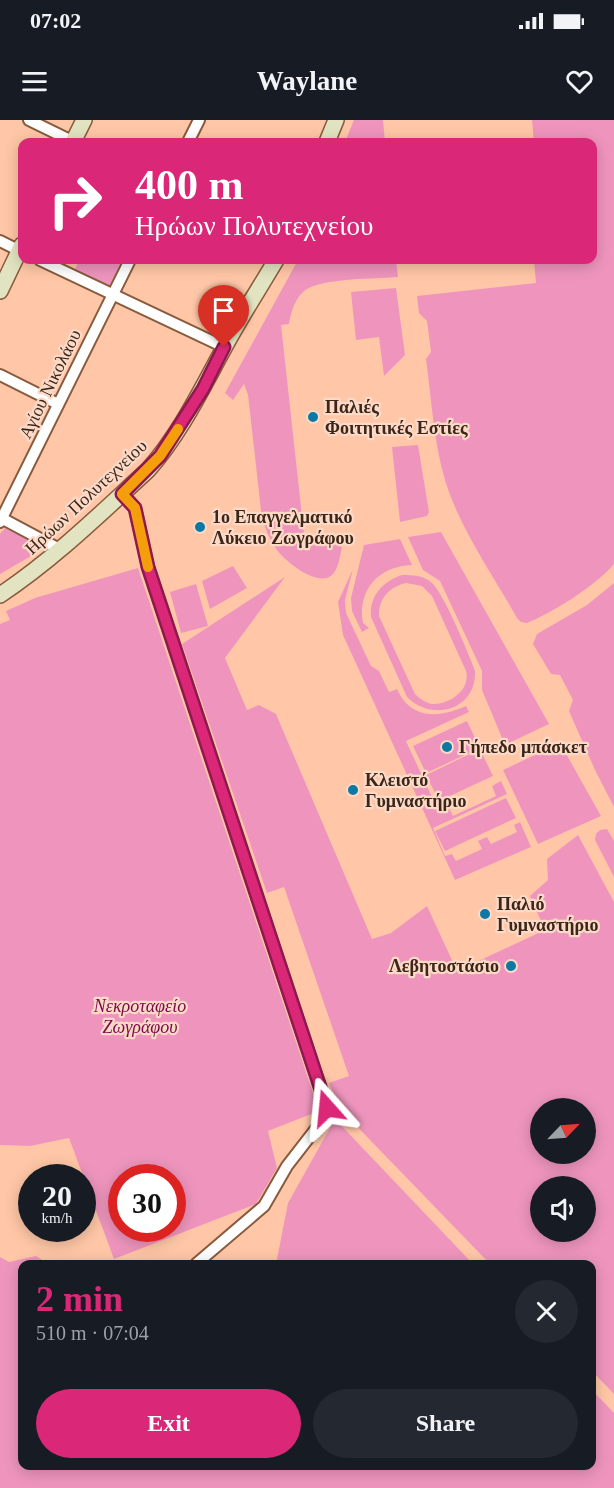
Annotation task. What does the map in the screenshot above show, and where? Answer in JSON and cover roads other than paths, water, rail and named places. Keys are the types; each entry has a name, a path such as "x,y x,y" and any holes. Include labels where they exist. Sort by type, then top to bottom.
{"street":[{"path":"29,120 65,138"},
{"path":"75,138 84,120"},
{"path":"190,138 198,120"},
{"path":"329,138 336,120"},
{"path":"0,241 18,248"},
{"path":"0,291 18,257"},
{"path":"49,264 224,347"},
{"name":"Αγίου Νικολάου","path":"1,520 128,264"},
{"name":"Ηρώων Πολυτεχνείου","path":"0,595 29,576 61,550 160,456 203,389 224,347 274,264"},
{"path":"0,375 58,404"},
{"path":"122,494 135,508 148,567 327,1108 325,1117 287,1166 264,1206 201,1260"},
{"path":"1,520 61,550"}],"place":[{"name":"Παλιές Φοιτητικές Εστίες","path":"313,417"},
{"name":"1ο Επαγγελματικό Λύκειο Ζωγράφου","path":"200,527"},
{"name":"Γήπεδο μπάσκετ","path":"447,747"},
{"name":"Κλειστό Γυμναστήριο","path":"353,790"},
{"name":"Παλιό Γυμναστήριο","path":"485,914"},
{"name":"Λεβητοστάσιο","path":"511,966"}],"park label":[{"name":"Νεκροταφείο Ζωγράφου","path":"140,1016"}]}
